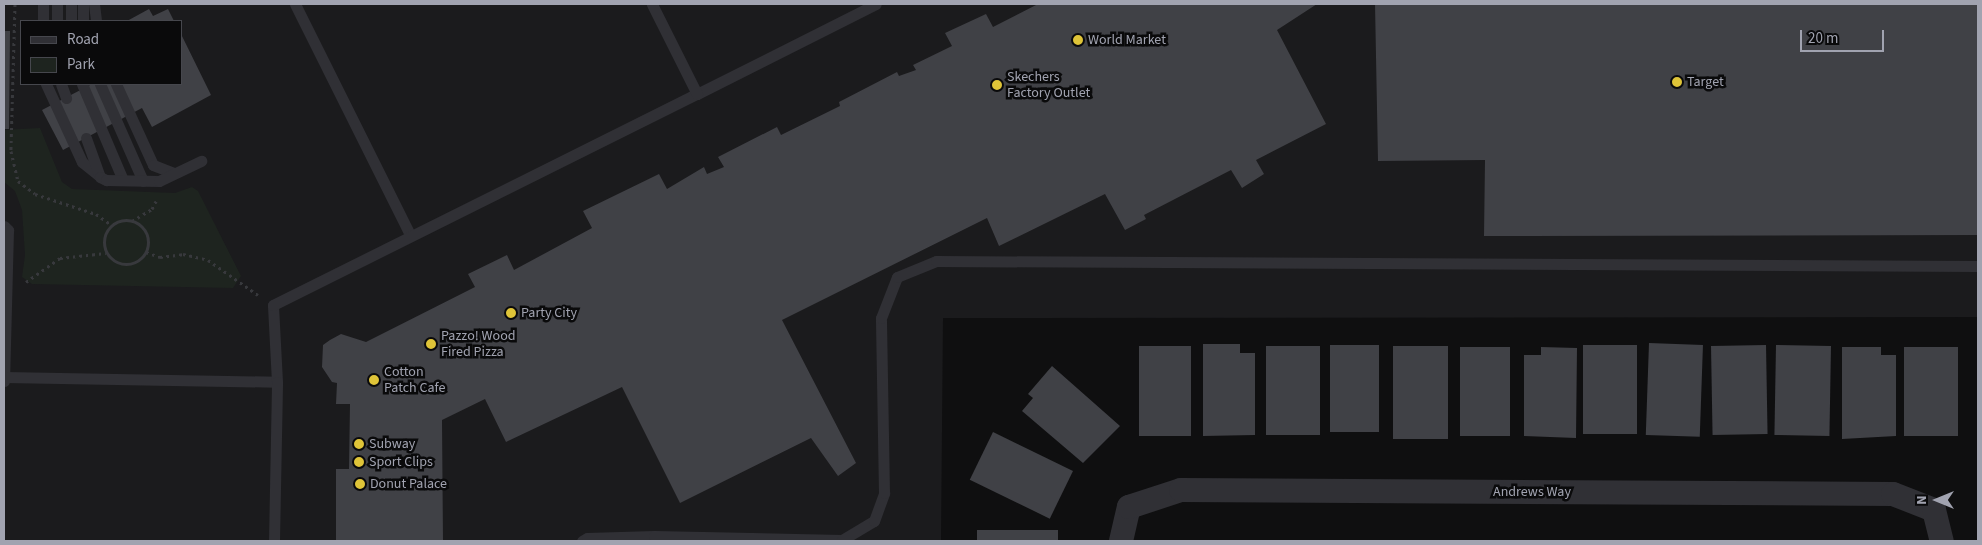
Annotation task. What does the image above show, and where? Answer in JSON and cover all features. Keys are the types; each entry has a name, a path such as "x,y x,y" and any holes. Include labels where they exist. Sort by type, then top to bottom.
{"street":[{"name":"Andrews Way","path":"1121,541 1129,506 1181,490 1893,494 1934,510 1942,541"}],"lane":[{"path":"43,4 43,20"},
{"path":"57,4 57,20"},
{"path":"71,4 71,20"},
{"path":"83,4 83,20"},
{"path":"94,4 96,20"},
{"path":"295,4 410,235"},
{"path":"652,4 696,94"},
{"path":"274,541 277,382 273,305 876,4"},
{"path":"46,85 82,162 106,180 159,181 201,161"},
{"path":"61,85 66,98"},
{"path":"82,85 123,180"},
{"path":"100,85 143,181"},
{"path":"116,85 153,165 174,173"},
{"path":"86,138 100,177"},
{"path":"4,226 8,230 4,379 277,382"},
{"path":"582,541 587,538 654,536 842,540 874,521 884,493 881,318 897,277 936,261 1978,266"}],"path":[{"path":"15,4 11,151 18,181 34,194 96,214 112,225 132,221 156,204 159,181"},
{"path":"6,304 27,281 60,258 106,253 123,265 137,262 146,252 148,237 139,224 132,221"},
{"path":"106,253 104,238 112,225"},
{"path":"146,252 160,257 183,254 208,260 273,305"}],"shaded area":[{"path":"4,4 1978,4 1978,317 943,318 941,541 4,541"}],"green space":[{"path":"40,128 62,182 72,189 175,193 192,187 198,191 241,276 233,288 32,284 22,277 25,255 22,210 15,191 4,182 4,130"}],"building":[{"path":"1038,4 1317,4 1277,30 1326,124 1256,160 1264,174 1242,188 1231,170 1144,215 1146,219 1125,230 1105,194 999,246 987,218 782,320 856,463 838,476 811,438 680,503 622,387 506,442 485,399 442,420 443,541 336,541 336,469 349,469 350,404 336,404 337,383 332,382 322,367 323,345 341,334 366,342 475,287 468,274 507,255 514,270 592,228 583,211 659,174 667,189 704,167 707,174 724,167 718,157 777,127 781,135 840,106 839,102 897,72 899,76 916,70 913,65 952,46 945,33 986,14 993,27"},
{"name":"Target","path":"1375,4 1978,4 1978,235 1484,236 1485,160 1378,161"},
{"path":"149,9 153,16 168,9 174,20 129,20"},
{"path":"4,31 10,31 9,129 4,129"},
{"path":"182,36 211,95 152,127 142,108 63,150 42,110 90,85 182,85"},
{"path":"1649,343 1703,345 1700,437 1646,435"},
{"path":"1203,344 1240,344 1240,353 1255,353 1255,435 1203,436"},
{"path":"1330,345 1379,345 1379,432 1330,432"},
{"path":"1583,345 1637,345 1637,434 1583,434"},
{"path":"1766,345 1768,434 1713,435 1711,346"},
{"path":"1776,345 1831,346 1829,436 1774,435"},
{"path":"1139,346 1191,346 1191,436 1139,436"},
{"path":"1266,346 1320,346 1320,435 1266,435"},
{"path":"1393,346 1448,346 1448,439 1393,439"},
{"path":"1460,347 1510,347 1510,436 1460,436"},
{"path":"1541,347 1577,348 1576,438 1524,436 1524,355 1541,355"},
{"path":"1842,347 1881,347 1881,355 1896,355 1896,436 1842,439"},
{"path":"1904,347 1958,347 1958,436 1904,436"},
{"path":"1052,366 1120,426 1083,463 1022,411 1033,398 1028,394"},
{"path":"993,432 1073,471 1050,519 970,480"},
{"path":"977,530 1058,530 1058,541 977,541"}],"place":[{"name":"World Market","path":"1078,40"},
{"name":"Target","path":"1677,82"},
{"name":"Skechers Factory Outlet","path":"997,85"},
{"name":"Party City","path":"511,313"},
{"name":"Pazzo! Wood Fired Pizza","path":"431,344"},
{"name":"Cotton Patch Cafe","path":"374,380"},
{"name":"Subway","path":"359,444"},
{"name":"Sport Clips","path":"359,462"},
{"name":"Donut Palace","path":"360,484"}]}
